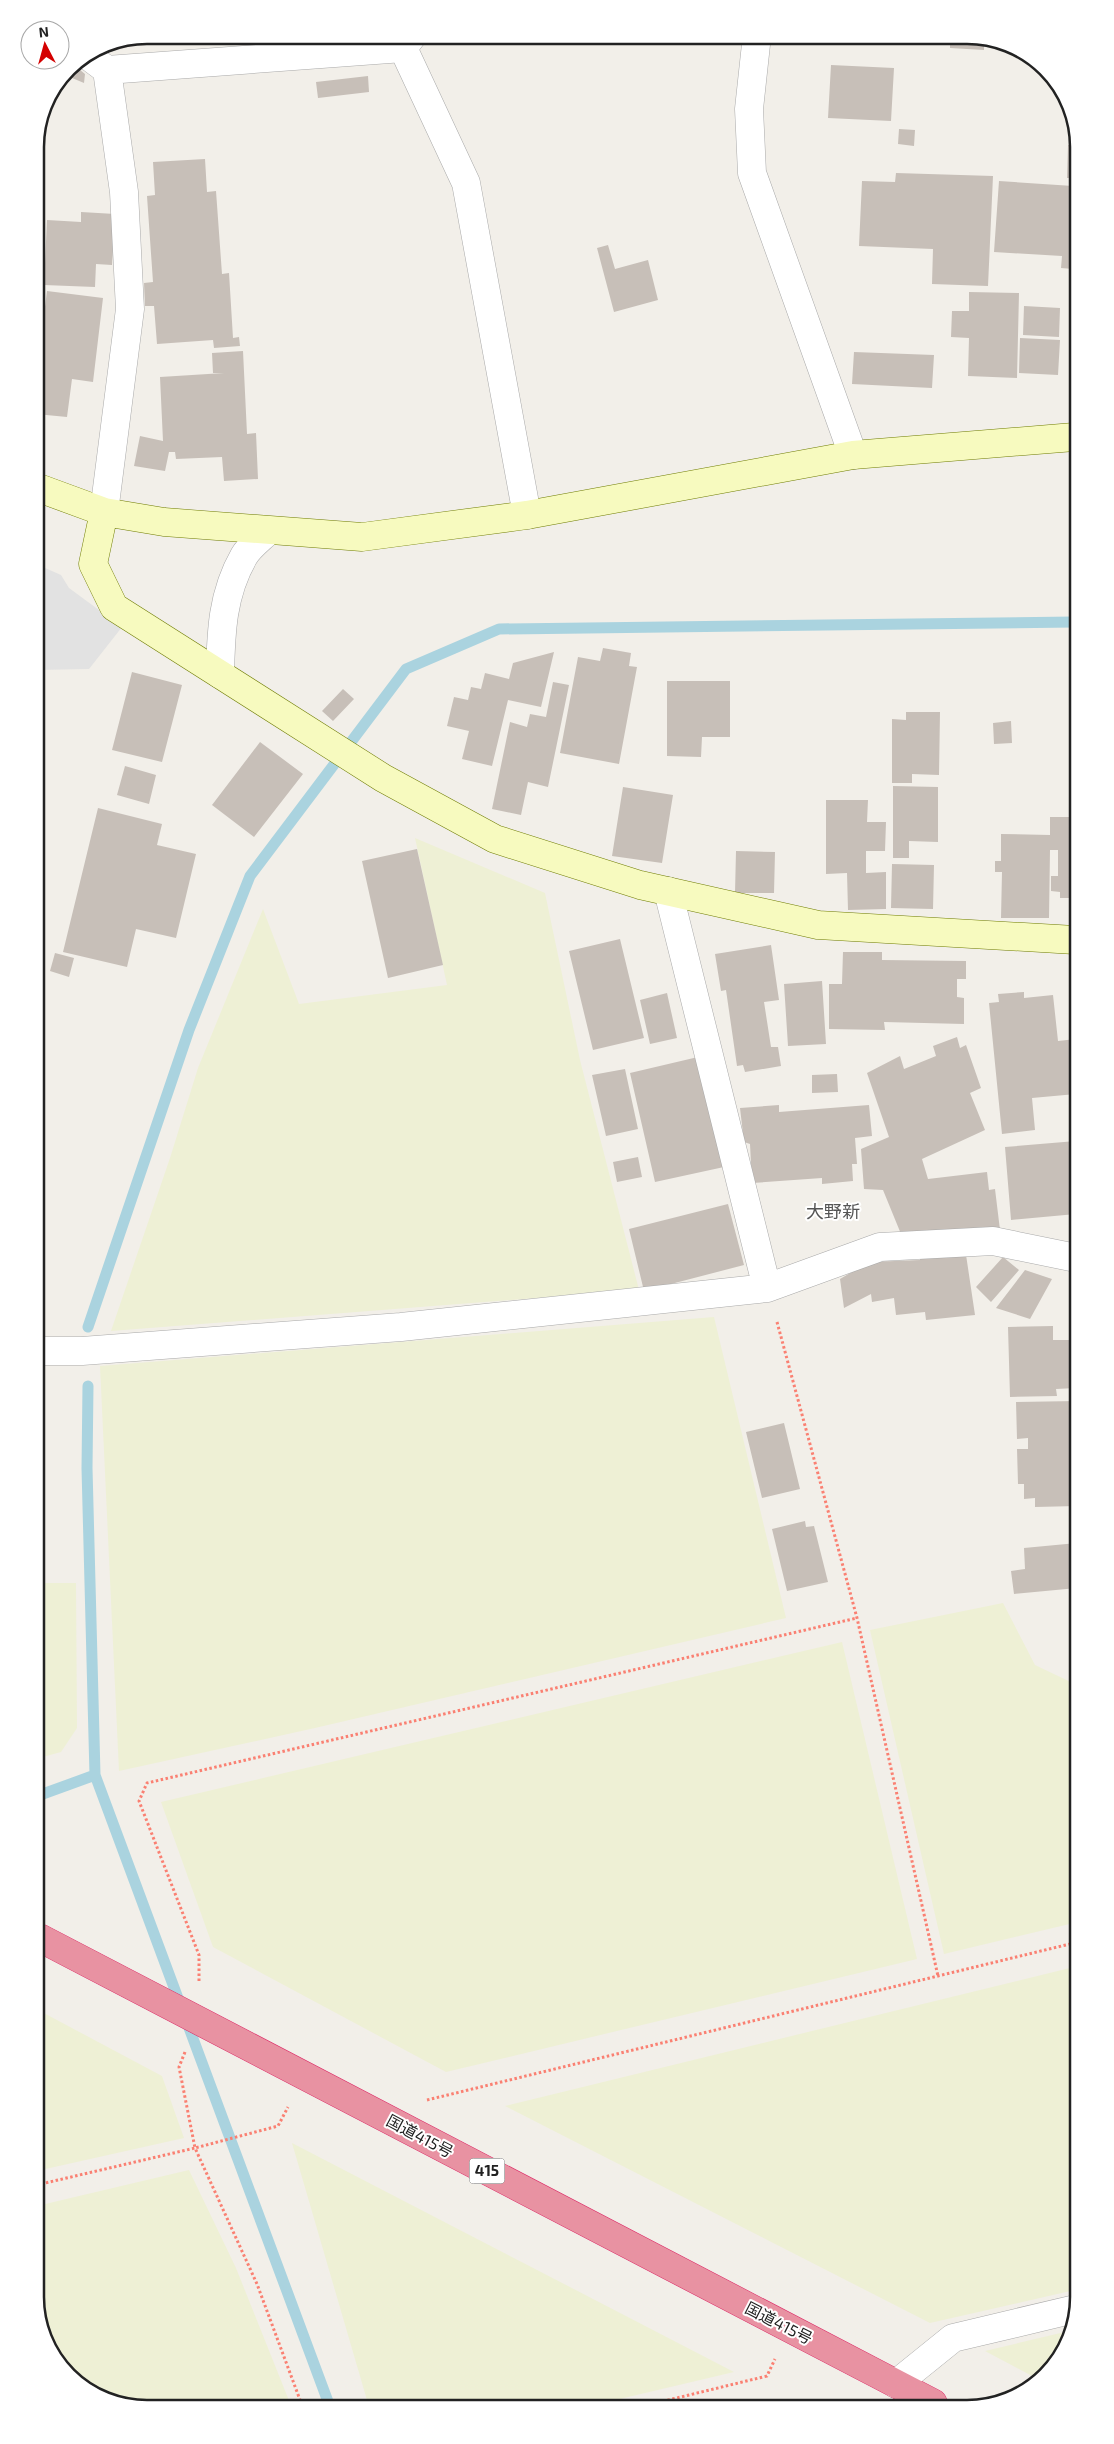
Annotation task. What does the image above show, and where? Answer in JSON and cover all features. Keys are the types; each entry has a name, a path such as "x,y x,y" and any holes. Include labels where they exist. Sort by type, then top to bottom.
{"highway":[{"name":"国道415号","path":"44,1940 926,2400"}],"street":[{"path":"364,44 97,62 124,192 130,309 104,512 93,564 114,607 383,778 495,839 640,885 818,925 1070,940"},
{"path":"409,44 466,183 527,515"},
{"path":"756,44 749,109 752,173 853,455"},
{"path":"44,490 104,512 164,522 362,537 527,515 853,455 1070,437"},
{"path":"220,674 221,624 224,606 244,555 268,531"},
{"path":"668,891 767,1288"},
{"path":"44,1351 92,1350 401,1327 767,1288 880,1246 993,1241 1070,1257"},
{"path":"896,2384 953,2338 1069,2311"}],"path":[{"path":"767,1288 857,1618 938,1976"},
{"path":"300,2400 257,2284 195,2148 179,2067 198,2020 200,1955 139,1801 147,1783 857,1618"},
{"path":"376,2113 1070,1944"},
{"path":"44,2183 195,2148 278,2126 304,2075"},
{"path":"669,2400 767,2376 790,2329"}],"green space":[{"path":"415,838 545,893 580,1060 639,1290 111,1331 170,1158 198,1068 263,909 299,1004 447,985"},
{"path":"714,1317 786,1618 315,1728 119,1771 100,1366"},
{"path":"44,1583 76,1583 77,1728 61,1752 44,1757"},
{"path":"1003,1603 1035,1665 1070,1682 1070,1924 944,1954 870,1630"},
{"path":"842,1642 917,1959 446,2072 213,1947 161,1802"},
{"path":"1070,1968 1070,2291 930,2323 505,2106"},
{"path":"44,2013 162,2076 184,2138 44,2169"},
{"path":"292,2143 734,2372 615,2400 367,2400"},
{"path":"189,2170 236,2268 289,2400 140,2400 120,2397 84,2379 61,2355 49,2331 46,2318 44,2304 44,2204"},
{"path":"1065,2332 1053,2355 1033,2376 985,2351"}],"shaded area":[{"path":"44,568 61,575 69,588 122,627 89,669 44,670"}],"building":[{"path":"950,44 984,45 984,50 950,48"},
{"path":"831,65 894,68 891,121 828,118"},
{"path":"79,69 85,74 84,83 71,77"},
{"path":"368,76 369,92 318,98 316,82"},
{"path":"899,129 915,130 914,146 898,144"},
{"path":"1068,145 1070,145 1070,178 1067,178"},
{"path":"205,159 207,192 216,191 222,274 229,273 233,338 239,337 240,346 214,348 213,340 157,344 154,306 145,306 144,283 153,282 147,196 155,195 153,162"},
{"path":"896,173 993,176 988,286 932,284 933,249 859,246 862,181 895,182"},
{"path":"999,181 1070,186 1070,269 1061,268 1062,256 994,252"},
{"path":"81,212 115,214 112,265 96,264 95,287 44,285 47,220 81,222"},
{"path":"608,245 615,269 648,260 658,300 614,312 597,248"},
{"path":"47,291 103,298 93,382 72,379 67,417 44,415 44,315"},
{"path":"969,292 1019,293 1017,378 968,376 969,338 951,337 952,311 969,311"},
{"path":"1024,306 1060,308 1059,337 1023,335"},
{"path":"1020,338 1060,340 1058,375 1019,373"},
{"path":"243,351 247,434 256,433 258,479 224,481 222,457 176,459 175,452 169,452 165,471 134,466 140,436 163,441 160,377 224,373 213,373 212,353"},
{"path":"854,352 934,355 932,388 852,384"},
{"path":"603,648 631,653 629,666 637,667 619,764 560,753 578,657 600,661"},
{"path":"554,652 541,707 508,700 492,766 462,759 469,731 447,726 454,697 468,700 471,687 481,689 485,673 509,679 513,663"},
{"path":"132,672 182,685 162,762 112,750"},
{"path":"667,681 730,681 730,737 702,737 701,757 667,756"},
{"path":"553,682 569,685 548,787 528,782 521,815 492,809 510,722 527,727 530,714 546,717"},
{"path":"343,689 354,699 333,721 322,711"},
{"path":"906,712 940,712 939,775 912,774 912,783 892,783 892,719 906,720"},
{"path":"1011,721 1012,743 994,744 993,723"},
{"path":"260,742 303,774 254,837 212,805"},
{"path":"125,766 156,775 149,804 117,795"},
{"path":"893,786 938,787 938,842 909,841 909,858 893,858"},
{"path":"623,787 673,795 662,863 612,856"},
{"path":"826,800 868,800 867,822 886,822 885,851 866,851 866,873 886,872 886,909 848,910 847,873 826,874"},
{"path":"98,808 162,824 157,845 196,854 176,938 136,929 127,967 63,952"},
{"path":"1050,817 1070,817 1070,898 1060,898 1060,892 1051,891 1051,876 1058,876 1058,850 1050,850 1049,918 1001,918 1002,872 995,872 995,861 1001,861 1001,834 1050,835"},
{"path":"417,849 443,965 388,978 362,861"},
{"path":"736,851 775,852 774,893 735,893"},
{"path":"892,864 934,865 933,909 891,908"},
{"path":"620,939 644,1038 593,1050 569,951"},
{"path":"771,945 779,1000 764,1002 771,1047 778,1047 781,1066 745,1072 743,1065 737,1066 726,990 721,991 715,954"},
{"path":"843,952 882,952 882,960 966,961 966,979 957,979 957,997 964,998 964,1024 884,1022 885,1030 829,1029 829,984 842,984"},
{"path":"55,953 74,958 69,977 50,971"},
{"path":"822,981 826,1044 788,1046 784,984"},
{"path":"1024,992 1024,998 1053,995 1058,1041 1070,1040 1070,1095 1032,1098 1035,1130 1002,1134 989,1003 999,1002 998,994"},
{"path":"667,993 677,1038 650,1044 640,1000"},
{"path":"957,1037 960,1048 966,1045 981,1088 970,1093 985,1130 922,1159 928,1179 987,1172 989,1190 995,1189 1000,1230 901,1234 883,1190 864,1189 861,1149 889,1137 867,1073 900,1056 904,1069 936,1056 933,1046"},
{"path":"698,1057 724,1167 655,1182 630,1073"},
{"path":"625,1069 638,1129 606,1136 592,1075"},
{"path":"837,1074 838,1092 812,1093 812,1075"},
{"path":"779,1105 779,1112 869,1105 872,1136 855,1138 857,1164 852,1164 853,1181 822,1184 822,1178 752,1183 750,1144 744,1142 740,1108"},
{"path":"1070,1142 1070,1215 1011,1220 1005,1147"},
{"path":"638,1157 642,1177 617,1182 613,1162"},
{"path":"728,1204 744,1265 644,1291 629,1229"},
{"path":"965,1248 975,1315 926,1320 925,1312 896,1315 894,1298 872,1302 871,1294 844,1308 840,1279 869,1262 920,1260 919,1252"},
{"path":"1003,1257 1019,1270 991,1302 976,1287"},
{"path":"1025,1270 1052,1279 1030,1319 996,1308"},
{"path":"1053,1326 1053,1340 1070,1340 1070,1388 1056,1389 1057,1396 1010,1397 1008,1327"},
{"path":"1070,1401 1070,1506 1035,1507 1035,1498 1024,1499 1024,1484 1018,1484 1017,1449 1028,1449 1028,1438 1017,1439 1016,1402"},
{"path":"784,1423 800,1489 762,1498 746,1432"},
{"path":"805,1521 806,1527 814,1526 828,1582 787,1591 772,1529"},
{"path":"1070,1544 1070,1589 1014,1594 1011,1571 1025,1569 1024,1548"}],"waterway":[{"path":"88,1327 189,1030 250,876 406,669 499,629 1070,622"},
{"path":"88,1386 87,1468 95,1775 327,2400"},
{"path":"44,1794 95,1775"}],"district":[{"name":"大野新","path":"833,1212"}]}
